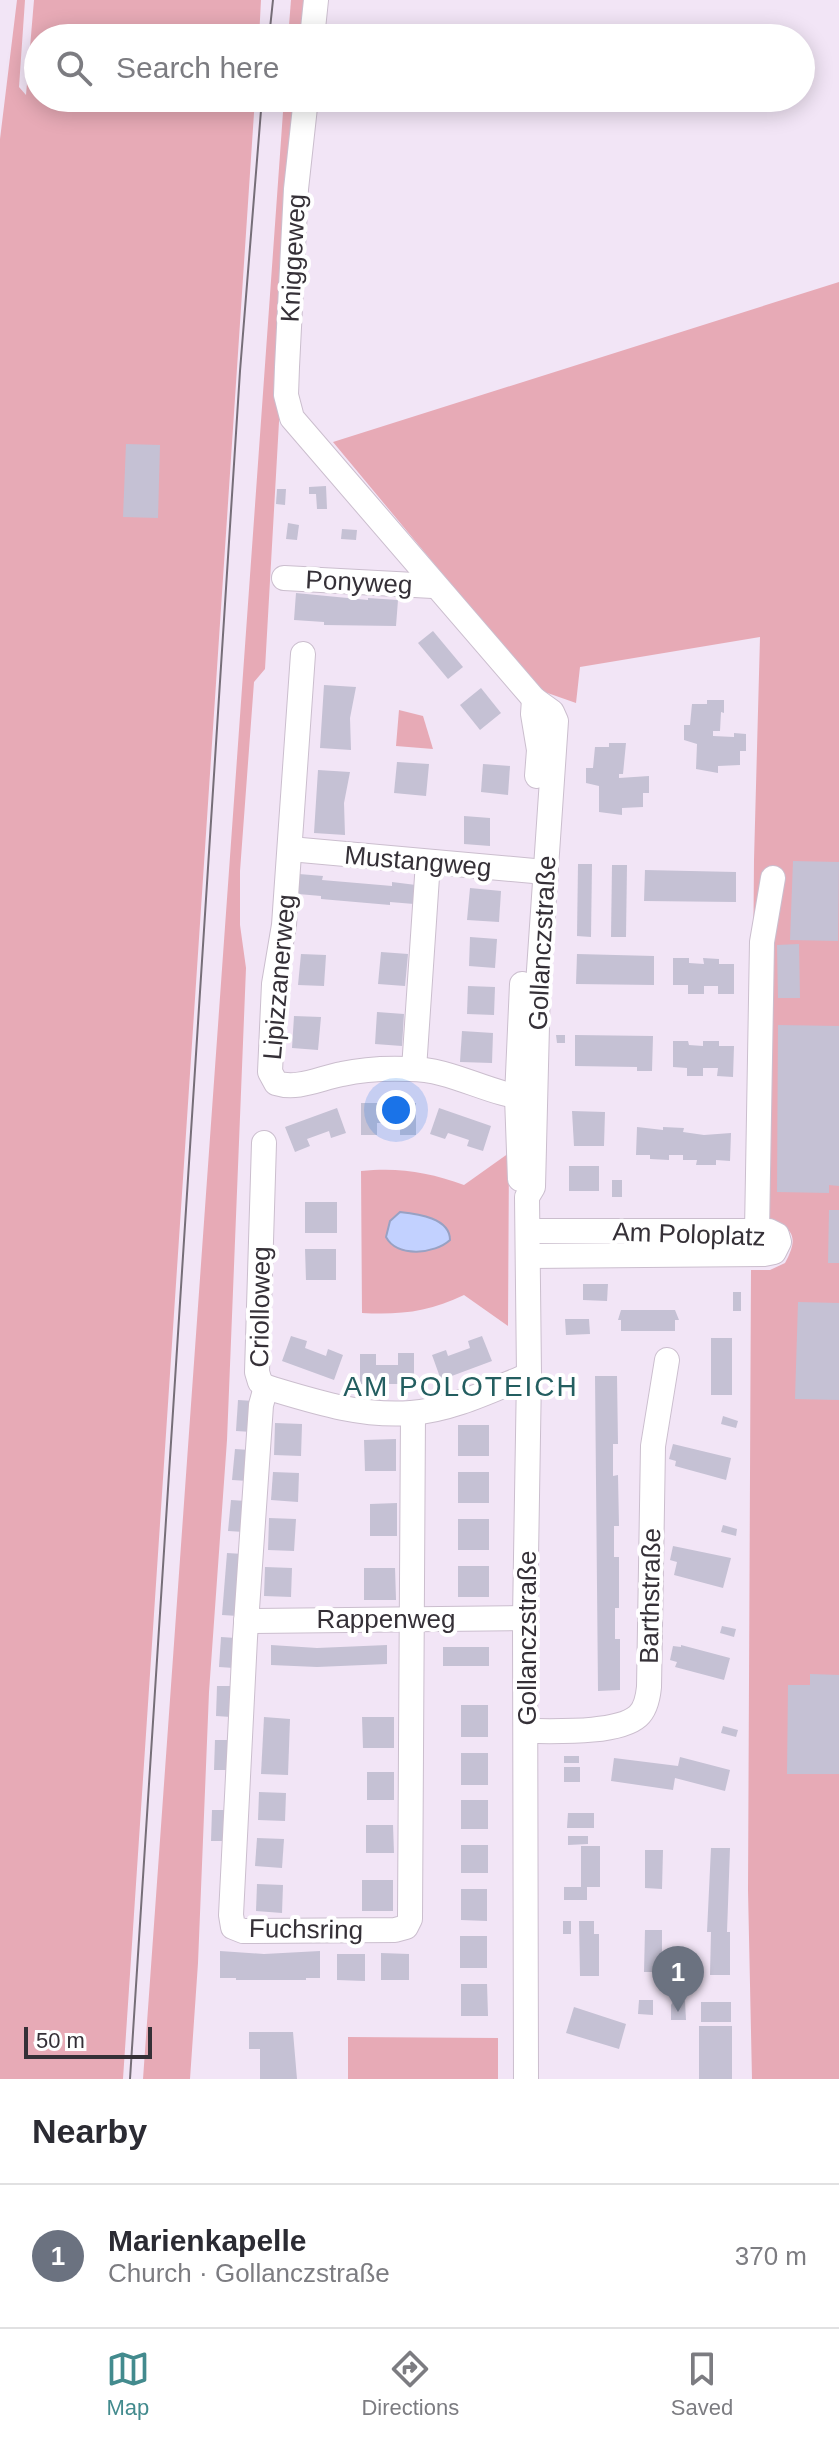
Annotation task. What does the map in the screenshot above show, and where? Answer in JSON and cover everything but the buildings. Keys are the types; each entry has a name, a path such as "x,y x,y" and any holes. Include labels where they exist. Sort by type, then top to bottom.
{"street":[{"path":"313,24 316,0"},
{"name":"Kniggeweg","path":"292,418 286,395 287,367 296,189 304,112"},
{"name":"Gollanczstraße","path":"292,418 433,586 534,699 533,714 539,750 538,871 526,1098 518,1168 521,1187 527,1197 528,1231 526,2079"},
{"name":"Ponyweg","path":"284,578 433,586"},
{"name":"Lipizzanerweg","path":"303,654 284,927 274,984 270,1072 276,1083 294,1086 345,1073 414,1069 442,1073 498,1093 526,1098"},
{"name":"Mustangweg","path":"290,849 538,871"},
{"path":"414,1069 428,862"},
{"path":"757,1231 762,942 773,878"},
{"name":"Criolloweg","path":"264,1143 257,1372 260,1382 266,1387 322,1404 366,1412 413,1413 472,1398 529,1375"},
{"name":"Am Poloplatz","path":"528,1231 757,1231 773,1232 779,1242 778,1248 764,1254 528,1256"},
{"name":"Barthstraße","path":"527,1731 608,1727 637,1718 645,1706 649,1687 653,1446 667,1360"},
{"name":"Fuchsring","path":"266,1387 261,1405 246,1621 231,1915 233,1927 243,1931 395,1930 406,1927 410,1919 413,1413"},
{"name":"Rappenweg","path":"246,1621 525,1618"}],"shaded area":[{"path":"17,0 25,0 19,87 24,93 24,112 254,112 123,2079 0,2079 0,139"},
{"path":"34,0 261,0 260,24 32,24"},
{"path":"291,0 312,0 310,24 289,24"},
{"path":"283,112 303,112 282,369 265,669 254,682 240,871 240,925 246,968 227,1440 209,1692 190,2079 143,2079"},
{"path":"839,282 839,2079 752,2079 748,1890 751,1270 770,1270 785,1263 793,1240 785,1227 751,1209 754,860 760,637 580,667 576,703 539,690 333,442"},
{"path":"399,710 423,716 433,749 396,746"},
{"path":"509,1153 508,1326 464,1295 414,1311 362,1313 361,1171 413,1172 464,1185"},
{"path":"348,2037 498,2038 498,2079 348,2079"}],"water":[{"path":"400,1212 439,1222 449,1233 450,1240 435,1248 416,1252 391,1244 386,1237 390,1221"}],"tram line":[{"path":"270,24 273,0"},
{"path":"130,2079 240,371 261,112"}],"place":[{"name":"Marienkapelle","path":"678,2012"}],"district":[{"name":"AM POLOTEICH","path":"461,1386"}]}
